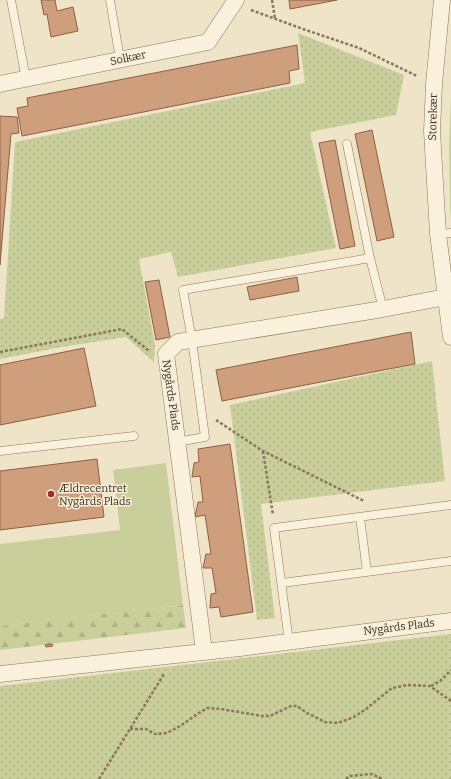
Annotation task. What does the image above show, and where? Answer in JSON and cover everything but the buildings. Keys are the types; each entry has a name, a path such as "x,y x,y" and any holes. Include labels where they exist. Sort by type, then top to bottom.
{"street":[{"name":"Storekær","path":"442,0 434,84 432,131 444,234"},
{"name":"Solkær","path":"0,84 208,42 235,2"},
{"path":"444,234 446,297 451,337"},
{"name":"Nygårds Plads","path":"204,651 166,354 178,342 383,309 446,297"},
{"name":"Nygårds Plads","path":"0,674 289,642 451,620"}],"lane":[{"path":"12,0 26,79"},
{"path":"110,0 120,59"},
{"path":"347,144 370,258 383,309"},
{"path":"177,442 205,437 192,340 183,290 370,258"},
{"path":"0,451 134,436"},
{"path":"289,642 274,528 451,505"},
{"path":"360,517 367,572"},
{"path":"282,583 451,561"}],"path":[{"path":"272,0 275,19"},
{"path":"235,2 275,19 359,48 434,84"},
{"path":"0,352 122,329 167,367"},
{"path":"201,410 263,451 389,513"},
{"path":"263,451 274,528"},
{"path":"99,779 177,654"},
{"path":"130,729 146,729 155,734 167,733 207,708 270,716 291,706 297,706 325,722 338,723 354,717 392,688 407,685 430,686 440,682 451,670"},
{"path":"430,686 451,701"},
{"path":"346,779 349,776 371,774 383,779"}],"green space":[{"path":"298,33 404,75 396,115 310,132 336,248 178,277 171,252 139,259 155,345 154,362 126,337 0,359 0,319 4,318 15,142 305,83"},
{"path":"451,95 451,219 449,146"},
{"path":"432,361 445,481 261,504 275,618 257,620 230,405"},
{"path":"166,463 183,605 0,626 0,544 120,530 113,470"},
{"path":"183,605 186,628 0,650 0,626"},
{"path":"451,634 451,779 0,779 0,686"}],"place":[{"name":"Ældrecentret Nygårds Plads","path":"51,494"}]}
